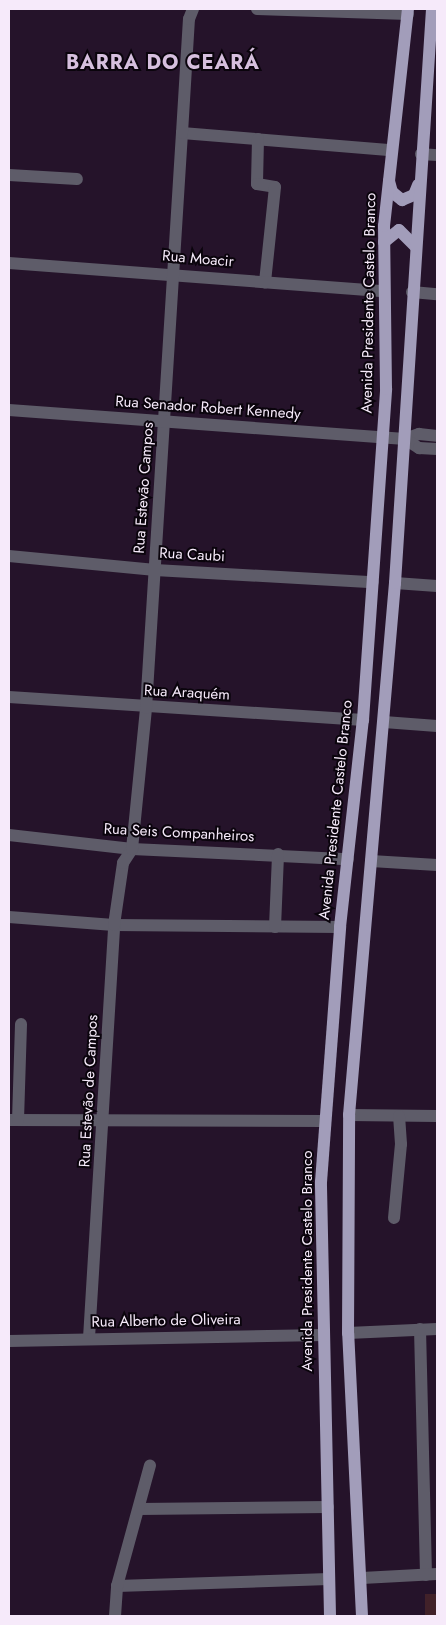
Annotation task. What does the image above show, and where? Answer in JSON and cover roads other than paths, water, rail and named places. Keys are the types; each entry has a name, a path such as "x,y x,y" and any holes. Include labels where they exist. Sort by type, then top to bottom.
{"main road":[{"path":"362,1616 362,1578 348,1333 349,1115 395,584 421,154 434,24 432,9"},
{"name":"Avenida Presidente Castelo Branco","path":"330,1616 321,1182 324,1121 340,927 363,720 381,438 386,389 384,242 390,150 408,11"},
{"path":"388,179 392,192 402,200 414,194 419,184"},
{"path":"384,242 399,230 415,246"}],"street":[{"name":"Rua Estevão Campos","path":"132,849 146,708 189,20 193,9"},
{"path":"257,9 408,11"},
{"path":"182,133 390,150"},
{"path":"258,139 257,184 275,187 266,282"},
{"path":"421,154 437,155"},
{"path":"9,175 77,180"},
{"name":"Rua Moacir","path":"9,263 172,273 384,291"},
{"path":"412,292 437,294"},
{"name":"Rua Senador Robert Kennedy","path":"9,410 381,438 405,439 419,434 437,436"},
{"name":"Rua Senador Robert Kennedy","path":"405,439 419,448 437,449"},
{"name":"Rua Caubi","path":"9,556 154,570 373,582"},
{"path":"395,584 437,586"},
{"name":"Rua Araquém","path":"9,696 146,708 363,720"},
{"path":"384,722 437,726"},
{"name":"Rua Seis Companheiros","path":"9,835 132,849 278,854 348,860"},
{"name":"Rua Estevão de Campos","path":"89,1338 104,1120 114,925 123,863 132,849"},
{"path":"275,927 278,854"},
{"path":"372,861 437,865"},
{"path":"9,917 114,925 340,927"},
{"path":"21,1024 13,1120 324,1121"},
{"path":"349,1115 437,1116"},
{"path":"394,1218 401,1144 399,1116"},
{"path":"362,1578 432,1574 420,1329"},
{"path":"348,1333 437,1329"},
{"name":"Rua Alberto de Oliveira","path":"9,1341 324,1335"},
{"path":"116,1616 117,1586 150,1466"},
{"path":"139,1509 328,1507"},
{"path":"117,1586 330,1579"}],"district":[{"name":"BARRA DO CEARÁ","path":"163,62"}]}
